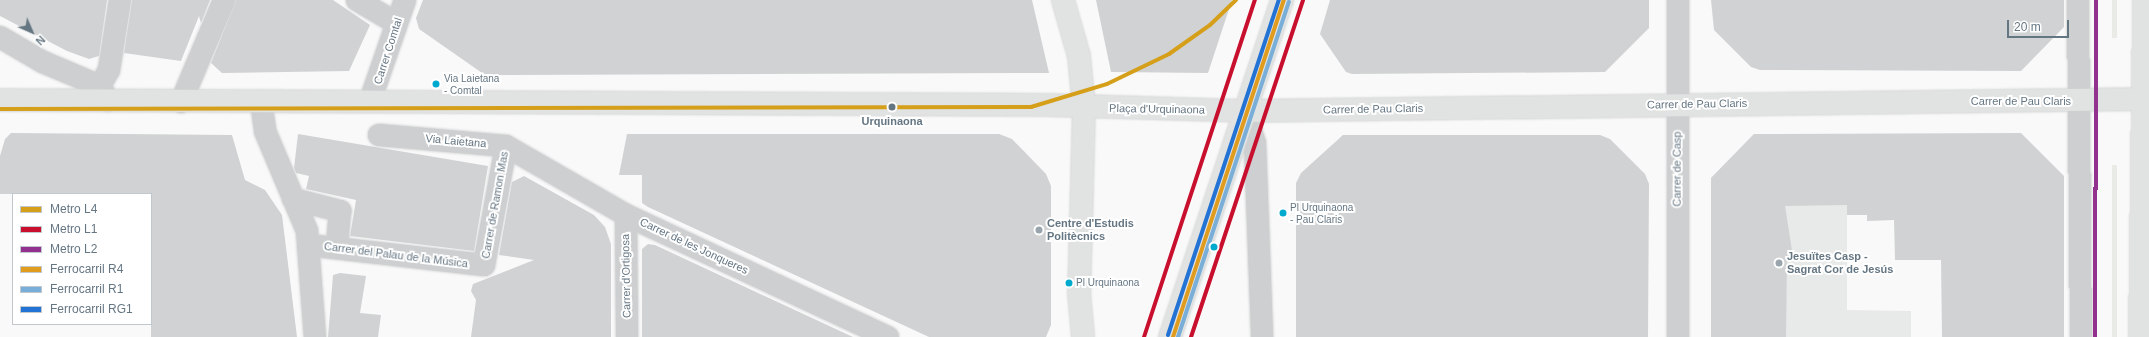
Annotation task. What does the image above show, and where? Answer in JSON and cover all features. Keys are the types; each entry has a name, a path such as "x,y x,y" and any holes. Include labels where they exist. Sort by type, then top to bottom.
{"main road":[{"path":"1063,0 1079,56 1084,108 1080,334"},
{"path":"1170,337 1282,0"},
{"path":"2140,337 2146,99 2144,0"},
{"path":"0,100 104,93 181,102 261,101 1084,108"},
{"name":"Carrer de Pau Claris","path":"1245,111 2146,99"},
{"name":"Plaça d'Urquinaona","path":"1084,108 1245,111"}],"street":[{"path":"0,37 43,62 104,93 120,0"},
{"path":"181,102 224,0"},
{"path":"357,0 396,23"},
{"name":"Carrer Comtal","path":"370,102 405,0"},
{"name":"Carrer de Casp","path":"1678,0 1678,337"},
{"path":"2078,0 2078,100 2081,158 2081,337"},
{"path":"261,101 265,131 307,231 315,337"},
{"path":"1245,111 1255,143 1262,337"},
{"name":"Via Laietana","path":"379,135 407,130 506,146"},
{"name":"Carrer de Ramon Mas","path":"484,265 506,146"},
{"name":"Carrer de les Jonqueres","path":"506,146 626,214 888,337"},
{"path":"293,199 340,211 337,248"},
{"name":"Carrer d'Ortigosa","path":"626,214 627,337"},
{"name":"Carrer del Palau de la Música","path":"308,245 484,265"}],"shaded area":[{"path":"2112,0 2117,0 2117,38 2112,38"},
{"name":"Jesuïtes Casp - Sagrat Cor de Jesús","path":"1754,134 1847,134 1847,310 1911,311 1911,337 1711,337 1711,178"},
{"path":"2112,165 2117,165 2117,337 2112,337"}],"building":[{"path":"0,0 107,0 99,56 89,59 67,51 0,16"},
{"path":"132,0 210,0 201,23 199,16 181,61 124,53"},
{"path":"236,0 333,0 370,25 349,71 222,73 211,63"},
{"path":"423,0 1032,0 1049,73 485,75 419,29 416,18"},
{"path":"1096,0 1232,0 1208,73 1111,72"},
{"path":"1330,0 1649,0 1649,28 1605,72 1352,74 1346,72 1320,34"},
{"path":"1711,0 2064,0 2064,27 2021,71 1760,70 1751,67 1714,30"},
{"path":"11,133 232,135 245,180 265,190 282,215 297,337 151,337 152,193 0,194 0,156 5,139"},
{"path":"2021,133 2064,176 2064,337 1942,337 1941,260 1895,260 1894,220 1867,221 1867,215 1847,215 1847,205 1785,206 1793,257 1787,257 1786,337 1711,337 1711,178 1754,134"},
{"path":"298,134 488,166 474,251 350,236 356,200 306,189 309,176 296,173 294,168"},
{"path":"627,134 999,134 1012,139 1046,174 1051,186 1051,325 1046,337 929,337 648,207 642,203 642,175 619,175"},
{"path":"1343,135 1600,135 1610,139 1645,174 1649,184 1648,337 1296,337 1296,183 1301,173"},
{"path":"524,176 594,215 605,227 611,244 611,337 471,337 476,300 471,291 473,284 534,260 499,255 512,182"},
{"path":"648,244 655,245 853,337 642,337 642,249"},
{"path":"340,273 366,276 360,313 381,315 378,337 328,337 333,275"}],"metro line":[{"name":"L4","path":"0,109 1031,107 1107,84 1169,54 1210,25 1236,0"},
{"name":"L1","path":"1144,337 1255,0"},
{"name":"L1","path":"1191,337 1303,0"},
{"name":"L2","path":"2095,337 2096,0"}],"rail line":[{"name":"RG1","path":"1168,335 1279,0"},
{"name":"R4","path":"1173,337 1284,0"},
{"name":"R1","path":"1178,337 1289,2"}],"place":[{"name":"Via Laietana - Comtal","path":"436,84"},
{"name":"Urquinaona","path":"892,107"},
{"name":"Pl Urquinaona - Pau Claris","path":"1283,213"},
{"name":"Centre d'Estudis Politècnics","path":"1039,230"},
{"name":"Jesuïtes Casp - Sagrat Cor de Jesús","path":"1779,263"},
{"name":"Pl Urquinaona","path":"1069,283"}]}
